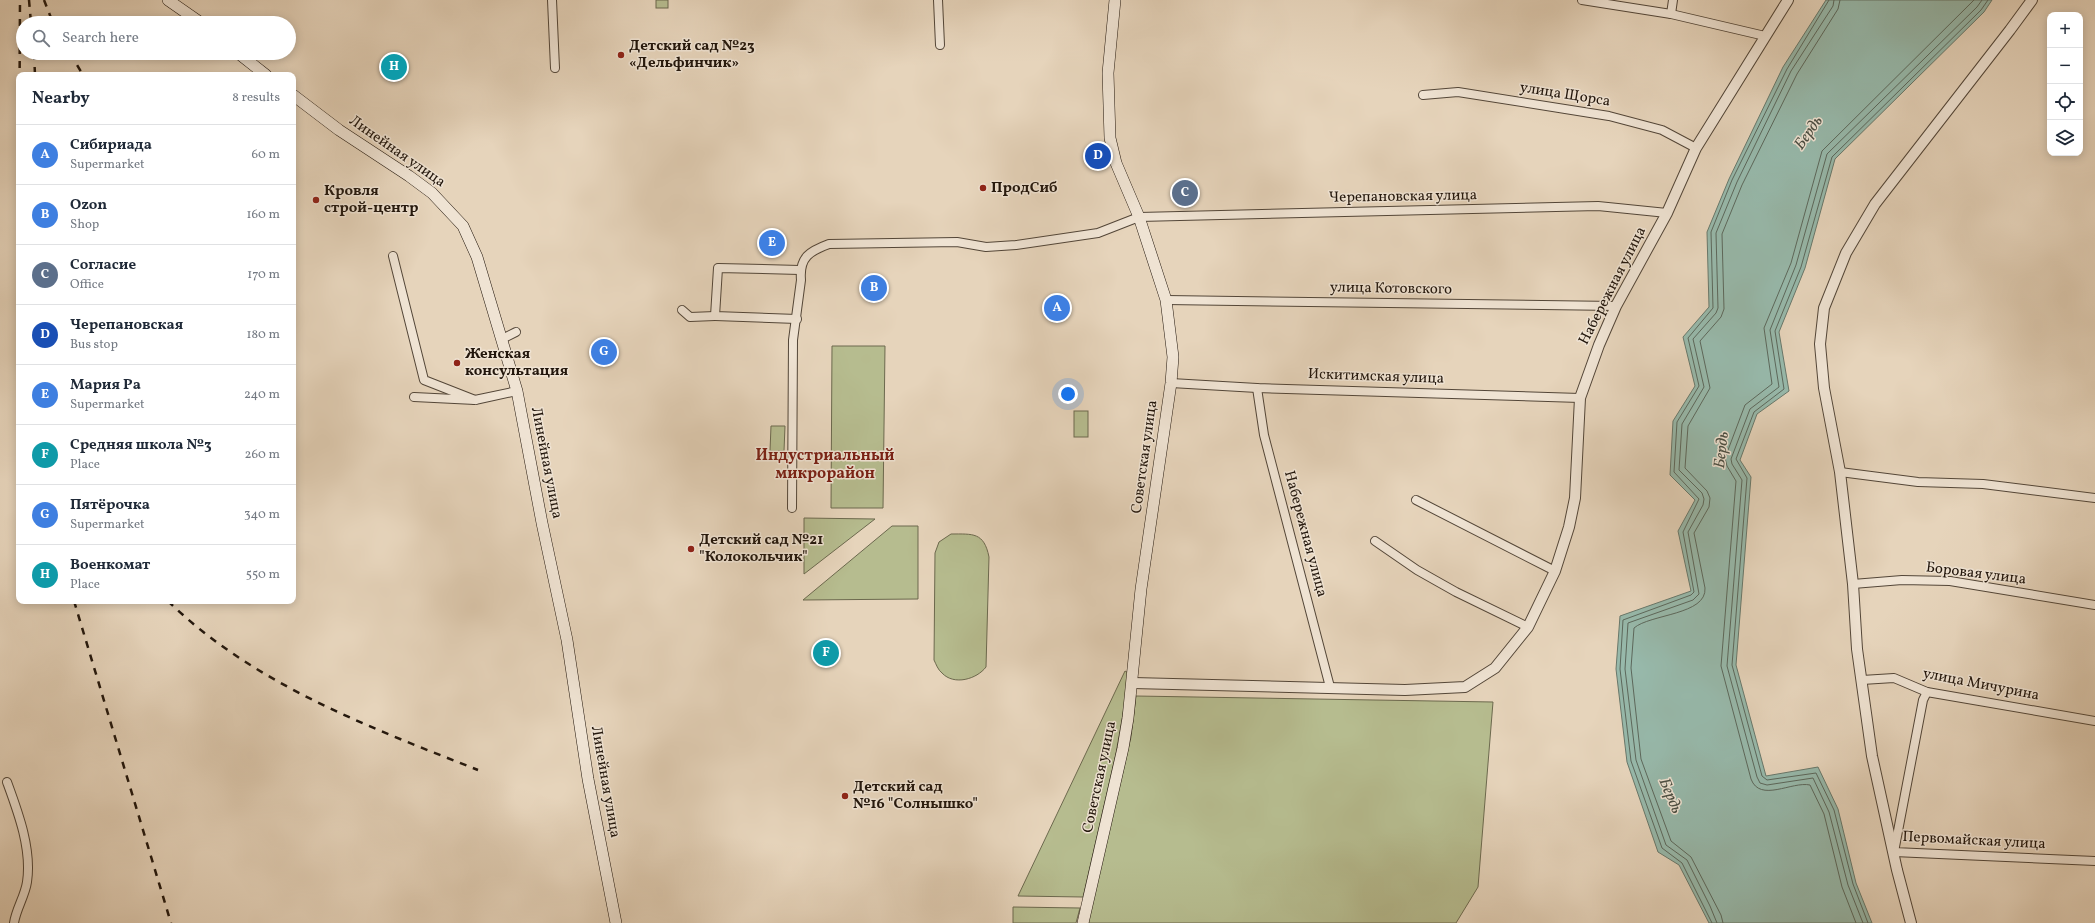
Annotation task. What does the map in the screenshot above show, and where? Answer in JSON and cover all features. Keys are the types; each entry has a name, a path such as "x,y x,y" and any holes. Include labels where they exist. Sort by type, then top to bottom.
{"main road":[{"path":"168,0 191,16"},
{"name":"Советская улица","path":"1082,923 1123,748 1133,683 1141,589 1171,383 1173,358 1166,300 1139,217 1116,164 1110,138 1108,73 1115,0"},
{"path":"247,60 262,72"},
{"name":"Линейная улица","path":"296,97 352,139 409,176 432,193 463,226 477,257 517,392 542,523 567,640 588,779 616,923"}],"street":[{"path":"552,0 555,68"},
{"path":"938,0 940,45"},
{"path":"1582,0 1671,14 1765,36"},
{"path":"1671,14 1673,0"},
{"name":"Набережная улица","path":"1133,683 1404,690 1465,687 1495,668 1528,627 1554,571 1569,528 1575,498 1580,398 1599,345 1616,306 1667,213 1696,148 1788,0"},
{"path":"1911,923 1897,870 1872,756 1857,649 1853,584 1840,472 1824,388 1820,344 1824,308 1846,253 1875,204 2032,0"},
{"name":"улица Щорса","path":"1423,95 1458,92 1609,116 1662,130 1696,148"},
{"name":"Черепановская улица","path":"800,270 805,258 812,251 829,244 957,242 986,246 1016,245 1098,232 1139,217 1598,206 1667,213"},
{"path":"394,256 424,380 475,400"},
{"path":"715,316 718,268 800,270 801,280 793,340 792,508"},
{"name":"улица Котовского","path":"1166,300 1616,306"},
{"path":"682,310 690,317 715,316 797,319"},
{"path":"502,339 516,332"},
{"name":"Искитимская улица","path":"1171,383 1257,388 1580,398"},
{"name":"Набережная улица","path":"1257,388 1264,435 1330,687"},
{"path":"414,397 475,400 517,392"},
{"path":"1840,472 1918,482 1983,484 2095,498"},
{"path":"1416,500 1554,571"},
{"path":"1375,541 1417,570 1456,592 1528,627"},
{"name":"Боровая улица","path":"1853,584 1902,580 1950,581 2095,605"},
{"name":"улица Мичурина","path":"1862,680 1894,678 1927,692 2095,721"},
{"name":"Первомайская улица","path":"1927,692 1923,700 1894,852 2095,861"},
{"path":"7,782 22,821 27,864 27,882 14,923"}],"shaded area":[{"path":"656,0 668,0 668,8 656,8"},
{"path":"832,346 885,346 883,508 831,508"},
{"path":"1074,411 1088,411 1088,437 1074,437"},
{"path":"771,426 785,426 784,451 770,451"},
{"path":"804,518 875,519 804,574"},
{"path":"892,526 918,526 918,599 803,600"},
{"path":"951,534 966,534 976,536 981,539 987,549 989,557 986,667 971,678 959,680 947,677 942,673 938,669 934,660 935,553 939,542"},
{"path":"1125,671 1130,674 1116,753 1083,897 1018,896"},
{"path":"1136,696 1493,702 1478,887 1456,923 1087,923 1131,737"},
{"path":"1013,907 1080,908 1076,923 1013,923"}],"water":[{"name":"Бердь","path":"1826,0 1992,0 1984,12 1835,159 1805,268 1779,332 1789,391 1757,414 1740,460 1751,477 1736,665 1766,776 1818,767 1838,809 1856,883 1872,923 1709,923 1679,865 1658,852 1627,762 1616,669 1620,616 1691,591 1678,531 1695,500 1670,475 1673,421 1695,386 1683,337 1709,307 1707,232 1729,179 1783,67"}],"railway":[{"path":"20,0 20,16"},
{"path":"29,0 30,16"},
{"path":"44,0 50,16"},
{"path":"20,60 20,72"},
{"path":"34,60 35,72"},
{"path":"74,60 81,72"},
{"path":"75,604 171,923"},
{"path":"171,604 201,630 237,656 275,680 354,720 478,770"}],"place":[{"name":"Детский сад №23 «Дельфинчик»","path":"621,55"},
{"name":"Военкомат","path":"394,67"},
{"name":"Черепановская","path":"1098,156"},
{"name":"ПродСиб","path":"983,188"},
{"name":"Согласие","path":"1185,193"},
{"name":"Кровля строй-центр","path":"316,200"},
{"name":"Мария Ра","path":"772,243"},
{"name":"Ozon","path":"874,288"},
{"name":"Сибириада","path":"1057,308"},
{"name":"Пятёрочка","path":"604,352"},
{"name":"Женская консультация","path":"457,363"},
{"name":"Детский сад №21 \"Колокольчик\"","path":"691,549"},
{"name":"Средняя школа №3","path":"826,653"},
{"name":"Детский сад №16 \"Солнышко\"","path":"845,796"}],"district":[{"name":"Индустриальный микрорайон","path":"825,465"}]}
